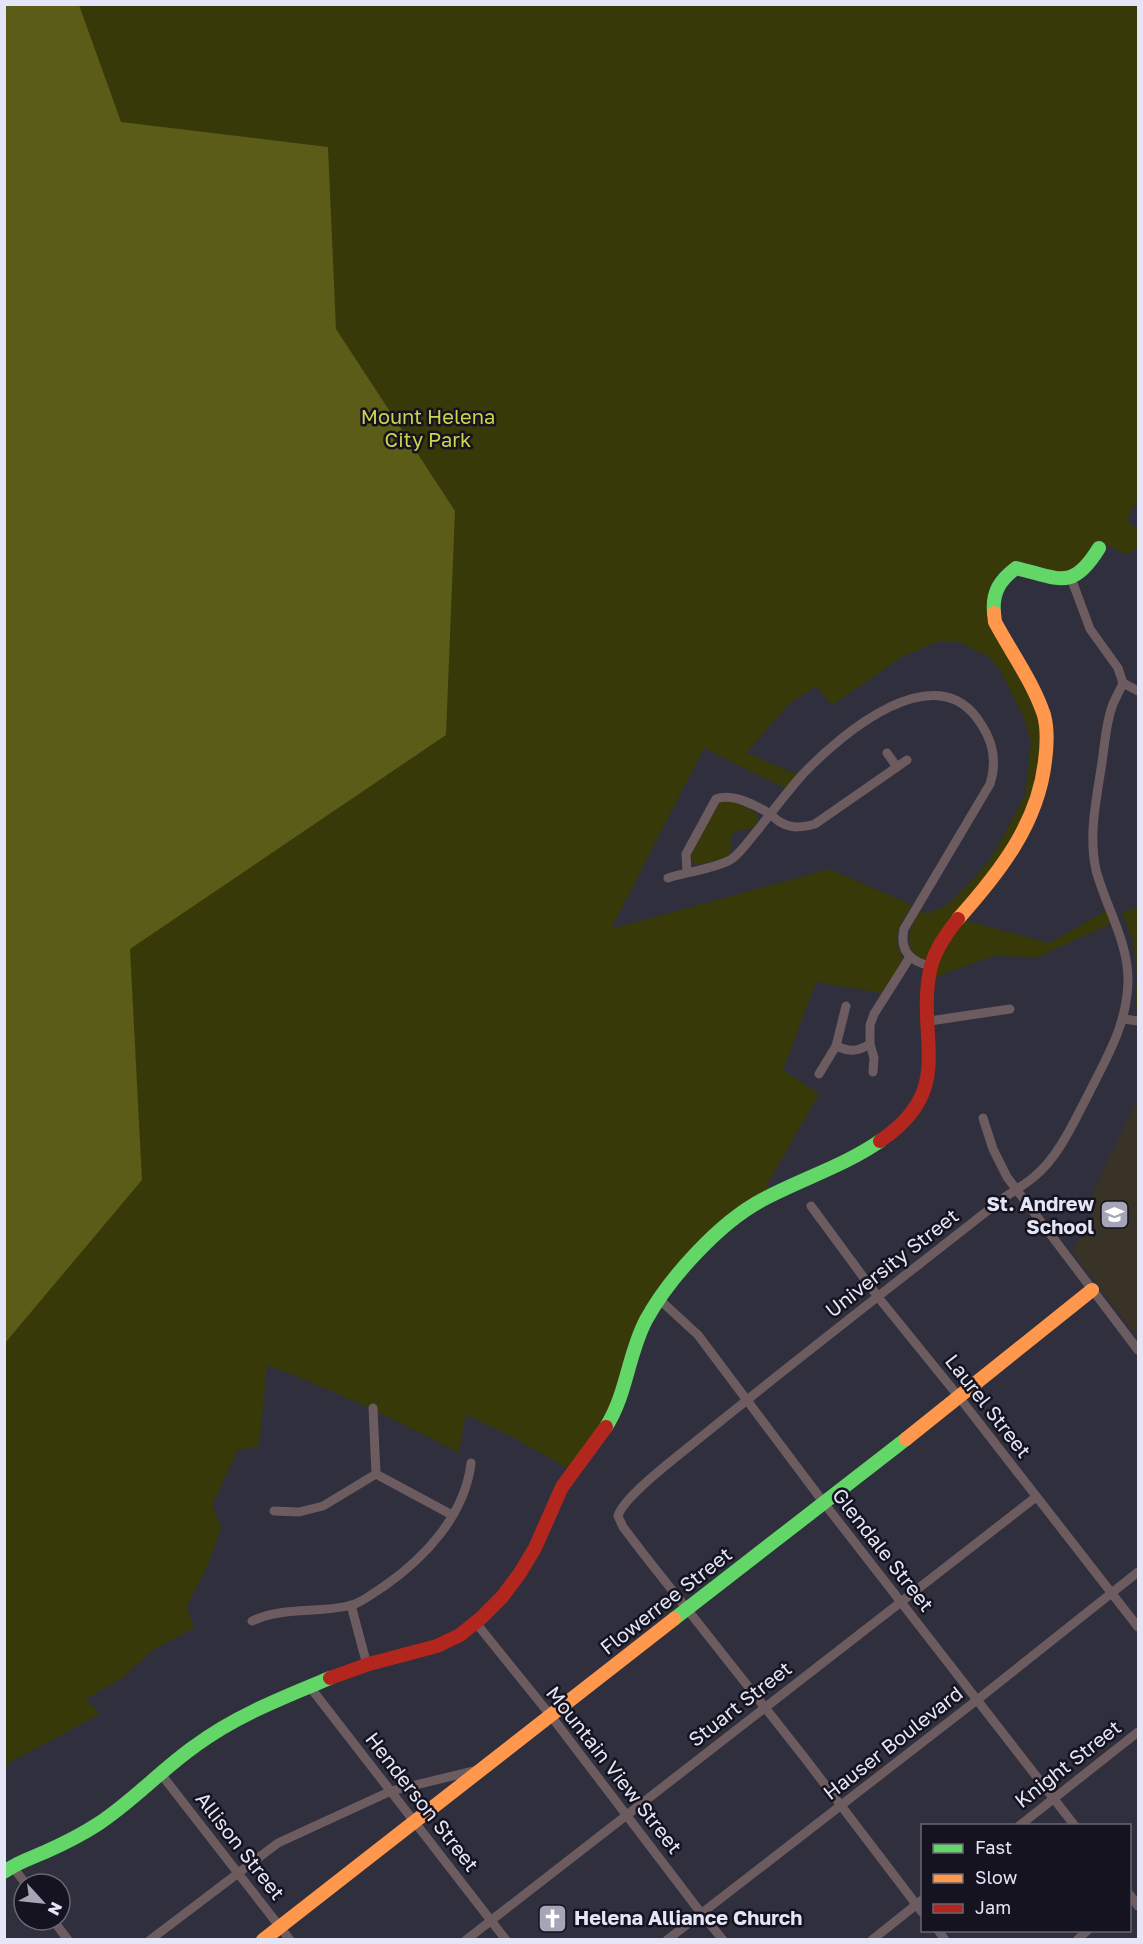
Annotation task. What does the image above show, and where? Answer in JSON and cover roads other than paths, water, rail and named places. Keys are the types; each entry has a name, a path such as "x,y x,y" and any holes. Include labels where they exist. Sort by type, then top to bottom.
{"street":[{"path":"8,1869 81,1835 106,1819 181,1755 210,1736 310,1686 367,1665 424,1651 457,1638 476,1623 528,1564 560,1491 612,1417 624,1386 635,1343 660,1300 725,1225 746,1209 872,1146 905,1122 923,1095 930,1073 932,1058 931,966 941,942 951,927 1007,861 1026,827 1045,773 1047,740 1044,718 995,622 992,605 997,586 1005,575 1016,568 1065,580 1071,578 1088,567 1099,548"},
{"path":"1071,578 1090,629 1118,668 1123,683 1138,691"},
{"name":"University Street","path":"687,1609 622,1527 618,1521 619,1512 659,1472 745,1400 1016,1189 1036,1176 1060,1147 1113,1044 1124,1019 1128,982 1123,948 1096,870 1093,842 1107,725 1113,704 1123,683"},
{"path":"668,878 732,860 805,773 876,714 915,696 937,695 953,699 971,709 977,716 990,738 994,766 982,797 904,929 903,943 909,957 917,963 931,966"},
{"path":"887,753 897,767"},
{"path":"687,872 686,854 716,799 731,797 770,814 781,823 801,828 815,824 907,760"},
{"path":"873,1072 874,1059 870,1044 870,1025 874,1014 909,957"},
{"path":"819,1074 836,1046 846,1006"},
{"path":"930,1021 1010,1010"},
{"path":"1124,1019 1138,1021"},
{"path":"836,1046 856,1051 870,1044"},
{"path":"983,1118 993,1149 1007,1177 1138,1350"},
{"name":"Laurel Street","path":"811,1206 878,1297 1138,1627"},
{"name":"Flowerree Street","path":"263,1940 824,1503 1092,1290"},
{"name":"Glendale Street","path":"660,1300 698,1335 824,1503 1073,1824"},
{"path":"373,1408 376,1474"},
{"path":"252,1621 273,1613 351,1605 363,1600 403,1573 423,1555 452,1515 464,1493 471,1463"},
{"path":"274,1511 299,1512 323,1506 376,1474"},
{"path":"376,1474 452,1515"},
{"name":"Stuart Street","path":"466,1940 1036,1497"},
{"name":"Hauser Boulevard","path":"667,1940 1138,1572"},
{"path":"351,1605 367,1665"},
{"path":"687,1609 921,1905 872,1940"},
{"name":"Mountain View Street","path":"476,1623 551,1716 723,1940"},
{"name":"Henderson Street","path":"310,1686 506,1940"},
{"name":"Knight Street","path":"1022,1824 1138,1732"},
{"path":"150,1940 278,1843 391,1791 483,1769"},
{"name":"Allison Street","path":"161,1774 290,1940"},
{"path":"1132,1895 1138,1906"}],"place":[{"name":"St. Andrew School","path":"1115,1215"},
{"name":"Helena Alliance Church","path":"553,1918"}],"park label":[{"name":"Mount Helena City Park","path":"428,428"}]}
